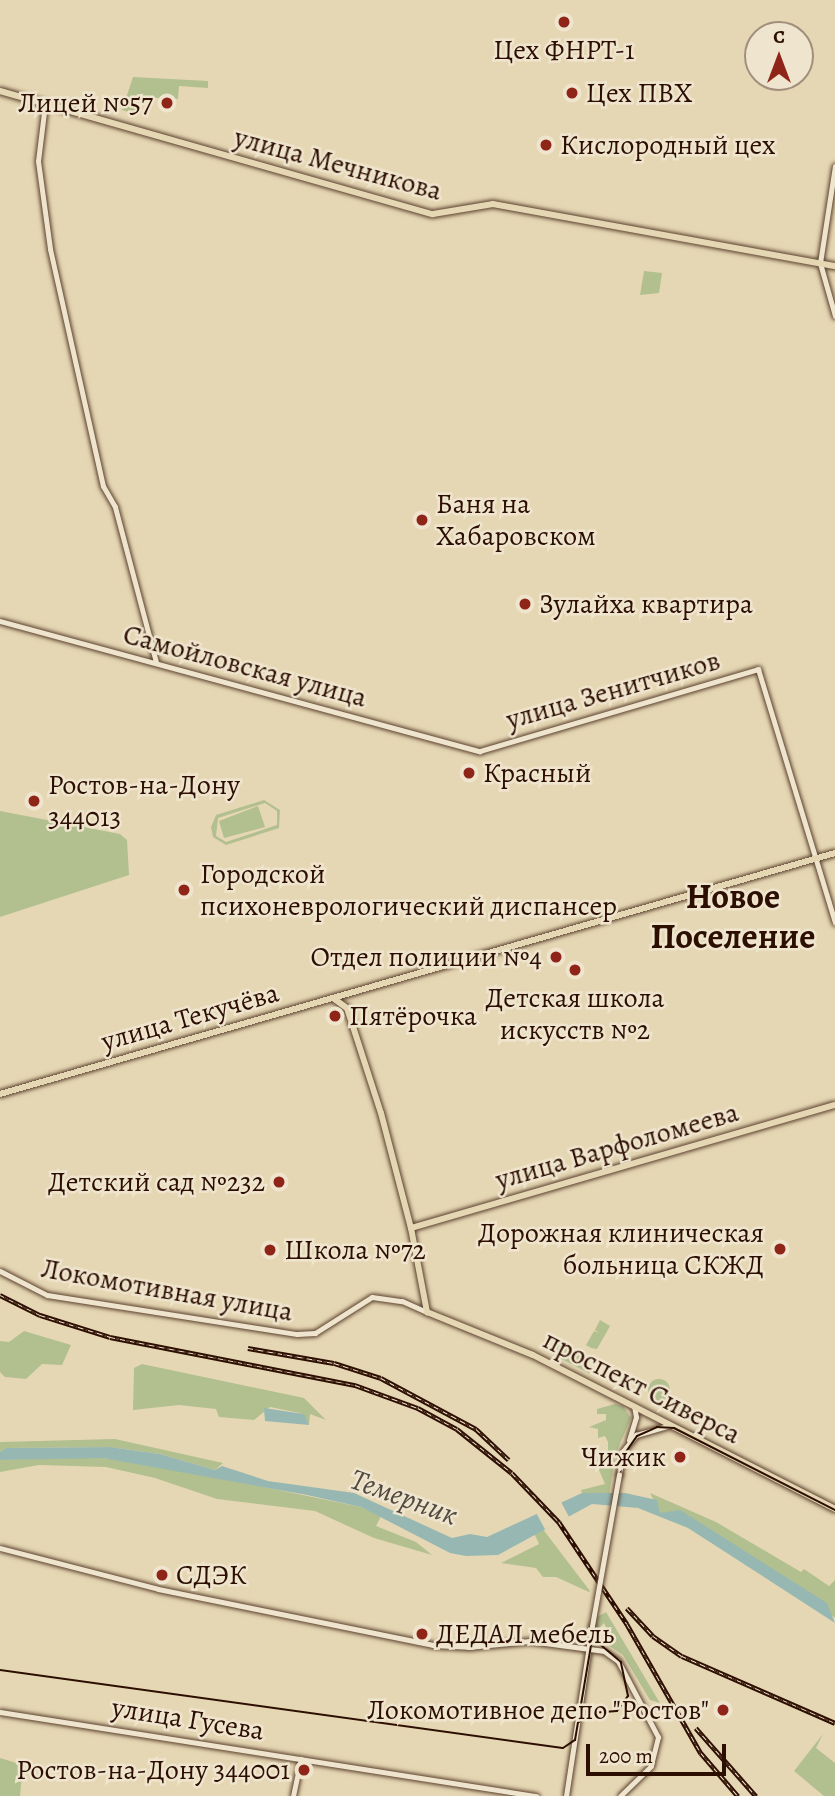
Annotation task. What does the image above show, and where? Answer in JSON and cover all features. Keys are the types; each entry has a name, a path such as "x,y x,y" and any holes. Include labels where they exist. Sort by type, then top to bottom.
{"main road":[{"name":"улица Мечникова","path":"0,91 433,215 493,204 835,266"},
{"name":"улица Текучёва","path":"0,1094 835,853"},
{"path":"347,1008 356,991"},
{"path":"333,998 347,1008 411,1228 427,1312"},
{"name":"улица Варфоломеева","path":"411,1228 835,1105"},
{"name":"проспект Сиверса","path":"427,1312 533,1355 835,1508"}],"street":[{"path":"45,104 39,190 50,248 103,486 115,507 156,662"},
{"path":"835,166 820,263 835,316"},
{"name":"Самойловская улица","path":"0,621 480,751"},
{"name":"улица Зенитчиков","path":"480,751 758,669 816,859"},
{"path":"816,859 835,923"},
{"name":"Локомотивная улица","path":"0,1271 13,1280 47,1295 286,1333 315,1333 372,1297 402,1301 427,1312"},
{"path":"566,1796 588,1647 619,1474 635,1425 634,1406"},
{"path":"651,1427 652,1415"},
{"path":"626,1446 651,1427 674,1427"},
{"path":"0,1548 158,1589 433,1645 468,1647 530,1641 588,1647 618,1661 658,1734 651,1766 620,1796"},
{"name":"улица Гусева","path":"0,1712 536,1796"},
{"path":"293,1796 301,1759"}],"green space":[{"path":"133,77 208,81 208,88 179,86 178,99 141,97 135,114 122,110"},
{"path":"644,271 662,273 659,293 640,295"},
{"path":"264,800 280,810 279,828 226,845 213,837 211,827 216,815","holes":["265,803 277,811 277,825 226,842 216,836 218,818"]},
{"path":"258,806 265,827 224,838 219,821"},
{"path":"0,811 120,834 127,840 129,875 0,917"},
{"path":"600,1320 610,1326 597,1349 591,1348 586,1345 594,1331 599,1333 595,1330"},
{"path":"24,1331 71,1345 62,1365 42,1364 26,1379 5,1377 0,1372 0,1341 9,1342"},
{"path":"551,1340 583,1358 580,1365 593,1369 590,1374 552,1354 556,1346"},
{"path":"142,1364 304,1398 326,1420 310,1414 309,1425 300,1413 270,1407 254,1420 219,1417 216,1409 179,1405 133,1410 134,1368"},
{"path":"659,1379 667,1382 670,1390 667,1398 659,1401 651,1398 648,1390 651,1382"},
{"path":"615,1404 623,1406 631,1418 616,1453 609,1495 582,1493 581,1490 605,1484 596,1463 608,1450 608,1442 605,1436 598,1438 598,1429 589,1427 606,1420 606,1414 597,1414 597,1409"},
{"path":"115,1439 223,1463 215,1470 160,1454 110,1447 6,1448 0,1452 0,1442"},
{"path":"103,1458 162,1466 361,1507 381,1516 376,1526 416,1542 432,1555 374,1538 315,1511 217,1499 155,1478 106,1467 39,1465 0,1472 0,1460"},
{"path":"650,1493 716,1522 801,1572 804,1569 829,1586 835,1580 835,1618 792,1581 660,1513"},
{"path":"542,1528 589,1592 556,1577 543,1577 536,1568 501,1563 539,1544 534,1533"},
{"path":"606,1612 660,1703 650,1700 623,1655 605,1643 611,1637 604,1623 594,1633 597,1617"},
{"path":"823,1734 816,1748 835,1763 835,1796 824,1796 794,1771"},
{"path":"0,1758 23,1765 20,1796 0,1796"}],"water":[{"path":"264,1408 304,1414 309,1425 265,1421"},
{"name":"Темерник","path":"110,1447 160,1454 215,1470 222,1466 268,1481 354,1493 452,1538 470,1534 487,1537 582,1493 625,1493 657,1500 660,1513 680,1510 827,1603 835,1623 688,1528 638,1508 592,1504 498,1555 466,1556 450,1553 361,1507 307,1495 103,1458 0,1460 0,1452 6,1448"}],"pier":[{"path":"560,1500 569,1517 545,1529 536,1513"}],"tram line":[{"path":"0,1670 563,1748 575,1740 623,1456 637,1436 657,1427 674,1428 835,1510"},
{"path":"579,1722 590,1713 617,1711 628,1696 621,1662 596,1641 592,1630"}],"railway":[{"path":"0,1295 40,1315 110,1337 355,1385 418,1408 457,1429 512,1473 559,1522 627,1624 701,1753 738,1796"},
{"path":"248,1348 334,1363 381,1378 476,1429 509,1460"},
{"path":"627,1608 653,1636 682,1656 835,1723"},
{"path":"696,1728 756,1796"}],"place":[{"name":"Цех ФНРТ-1","path":"564,22"},
{"name":"Цех ПВХ","path":"572,93"},
{"name":"Лицей №57","path":"167,103"},
{"name":"Кислородный цех","path":"546,145"},
{"name":"Баня на Хабаровском","path":"422,520"},
{"name":"Зулайха квартира","path":"525,604"},
{"name":"Красный","path":"469,773"},
{"name":"Ростов-на-Дону 344013","path":"34,801"},
{"name":"Городской психоневрологический диспансер","path":"184,890"},
{"name":"Отдел полиции №4","path":"556,957"},
{"name":"Детская школа искусств №2","path":"575,970"},
{"name":"Пятёрочка","path":"335,1016"},
{"name":"Детский сад №232","path":"279,1182"},
{"name":"Дорожная клиническая больница СКЖД","path":"780,1249"},
{"name":"Школа №72","path":"270,1250"},
{"name":"Чижик","path":"680,1457"},
{"name":"СДЭК","path":"162,1575"},
{"name":"ДЕДАЛ мебель","path":"422,1634"},
{"name":"Локомотивное депо \"Ростов\"","path":"723,1710"},
{"name":"Ростов-на-Дону 344001","path":"304,1770"}],"district":[{"name":"Новое Поселение","path":"733,916"}]}
